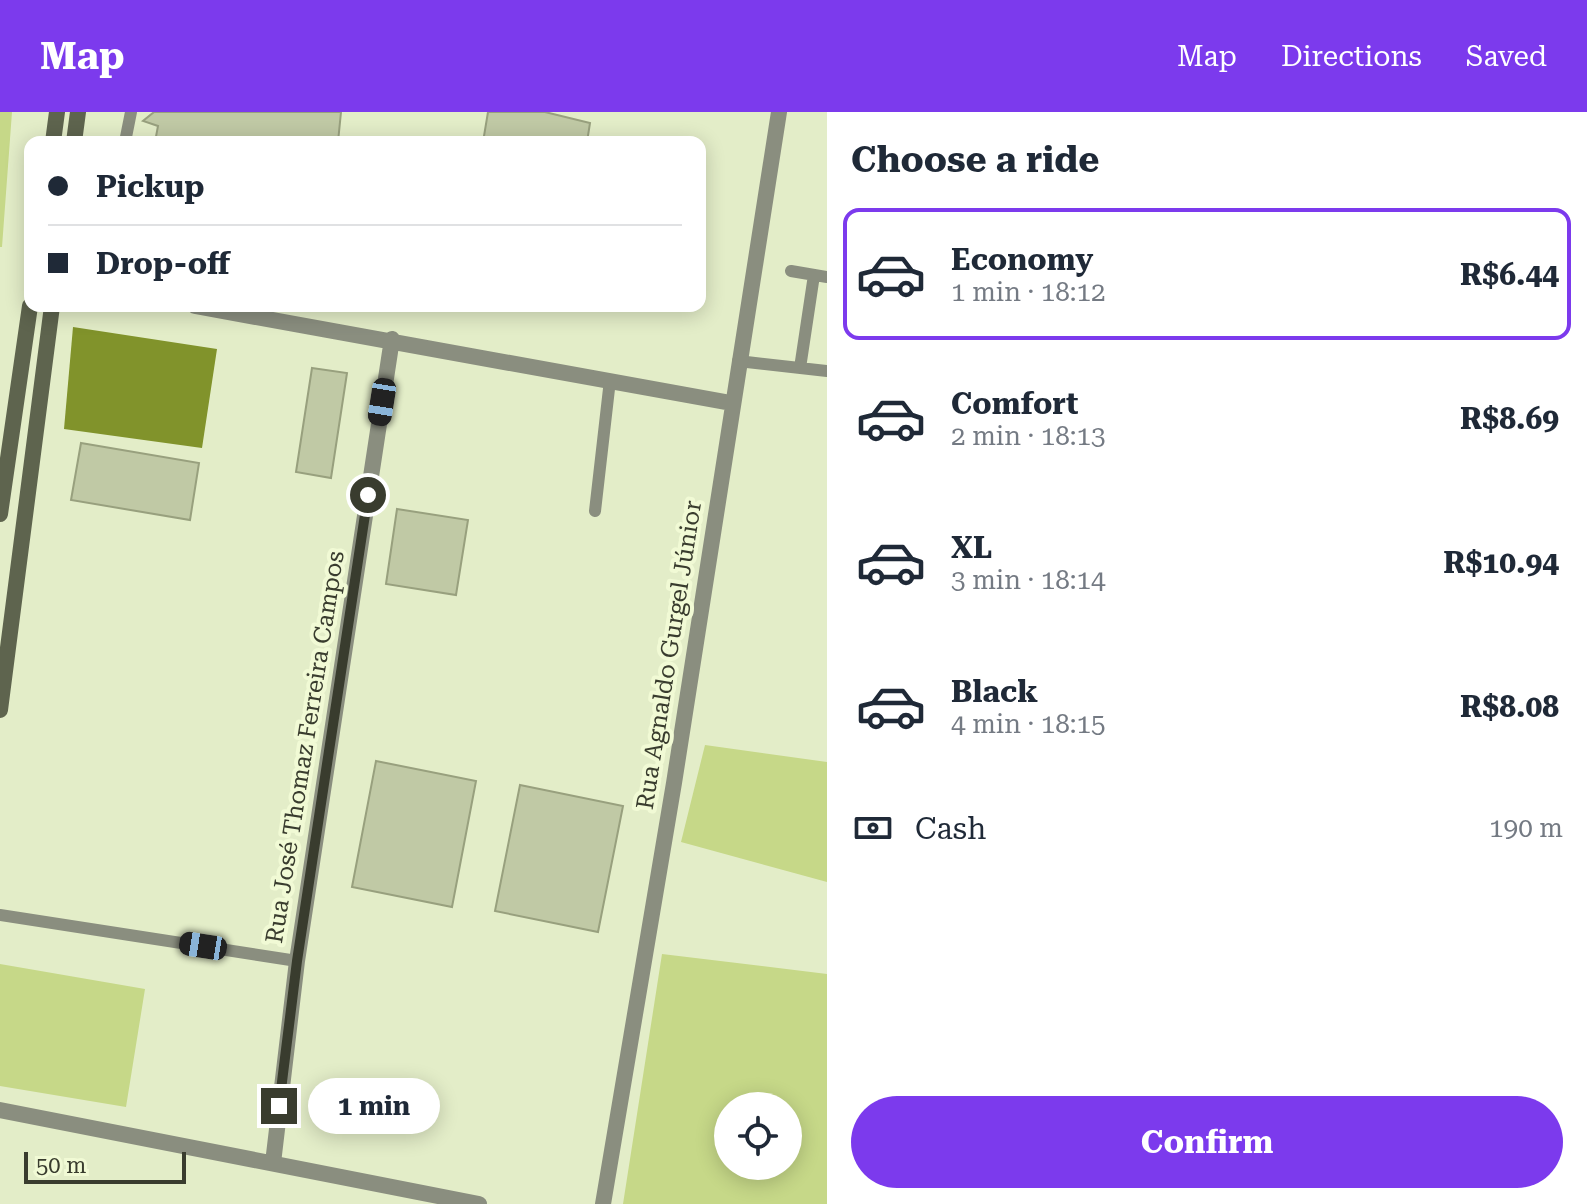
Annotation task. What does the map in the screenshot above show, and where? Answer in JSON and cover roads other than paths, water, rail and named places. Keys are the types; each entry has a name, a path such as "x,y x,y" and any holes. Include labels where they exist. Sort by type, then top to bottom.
{"main road":[{"path":"54,136 57,112"},
{"path":"75,136 78,112"},
{"path":"0,514 29,312"},
{"path":"0,710 51,312"}],"street":[{"name":"Rua Agnaldo Gurgel Júnior","path":"603,1204 674,783 731,403 779,112"},
{"path":"231,312 731,403"},
{"name":"Rua José Thomaz Ferreira Campos","path":"273,1163 297,961 392,339"},
{"path":"0,1110 479,1204"}],"lane":[{"path":"126,136 131,112"},
{"path":"791,271 820,276 800,368"},
{"path":"738,361 827,371"},
{"path":"595,511 610,380"},
{"path":"0,915 297,961"}]}
